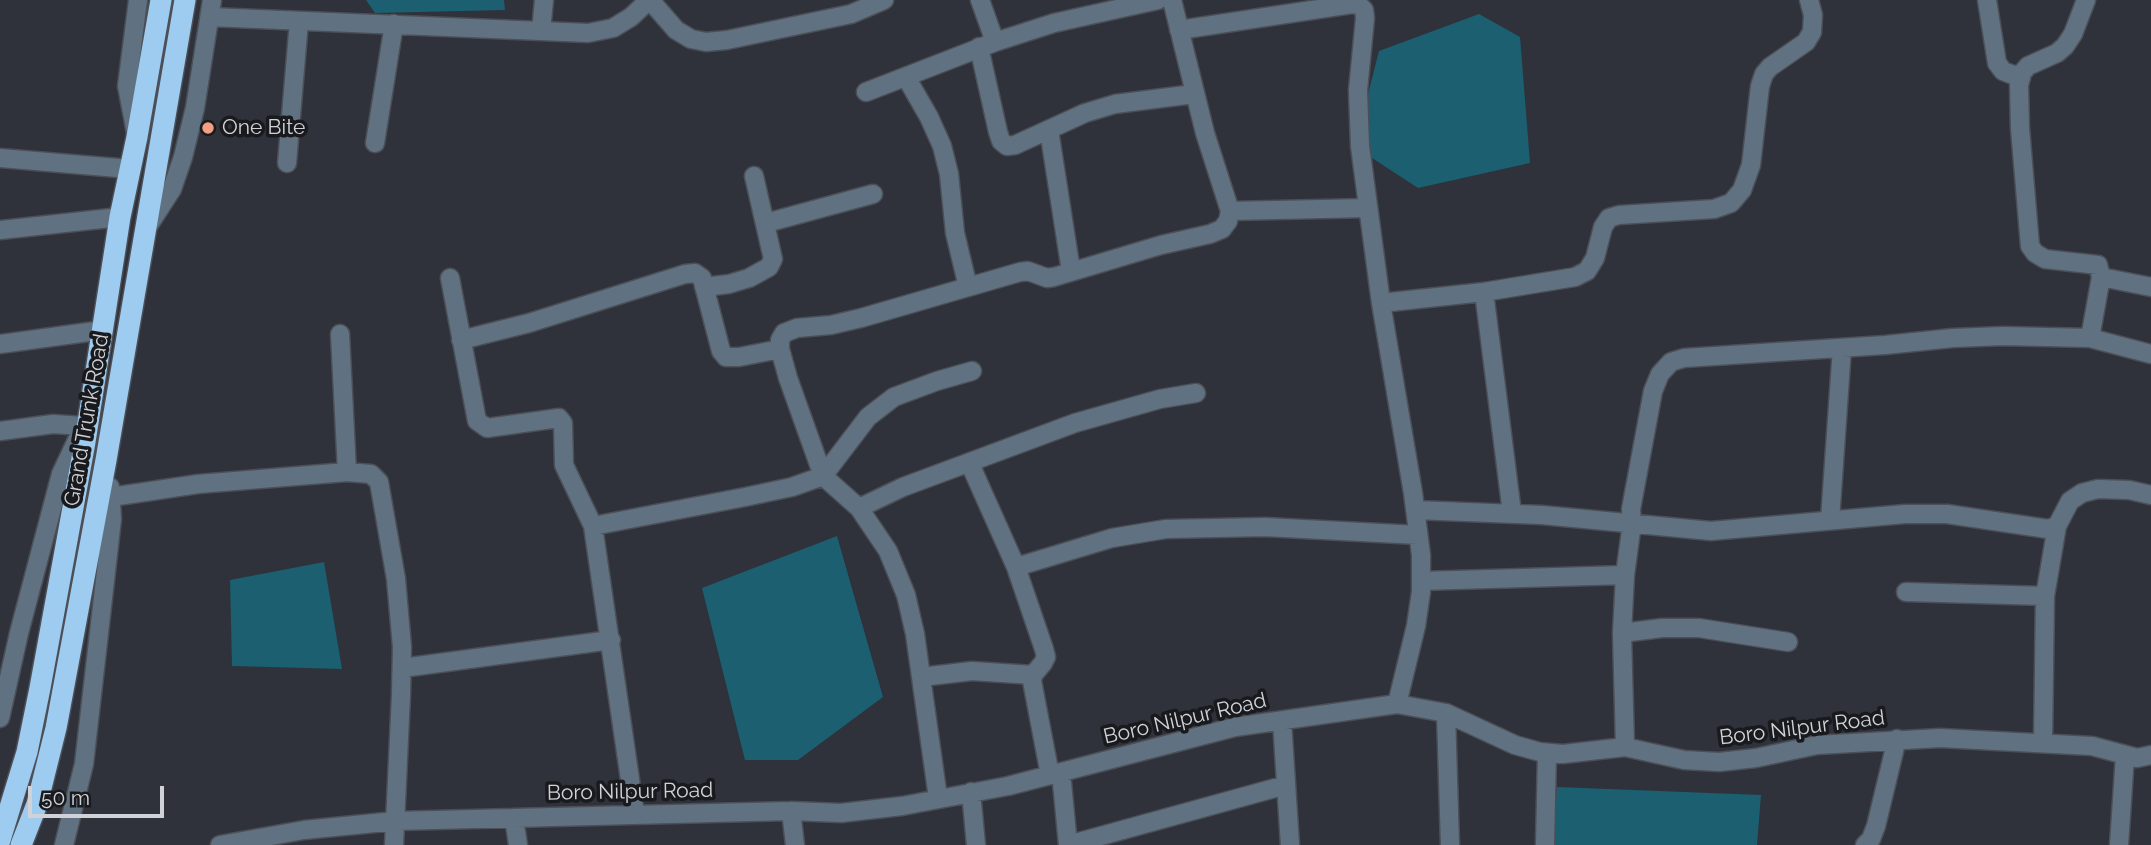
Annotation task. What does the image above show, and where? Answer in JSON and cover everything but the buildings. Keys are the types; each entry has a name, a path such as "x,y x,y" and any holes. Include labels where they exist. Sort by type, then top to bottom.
{"highway":[{"name":"Grand Trunk Road","path":"0,840 27,752 103,330 120,217 161,0"},
{"name":"Grand Trunk Road","path":"21,845 37,804 56,729 106,460 185,0"}],"street":[{"path":"137,136 127,86 138,0"},
{"path":"541,31 544,0"},
{"path":"144,232 172,189 183,157 195,108 211,9 299,21 588,33 612,28 631,17 649,0 676,30 691,40 706,42 851,14 884,0"},
{"path":"979,0 1001,141 1007,146 1015,145 1085,113 1115,104 1194,94"},
{"path":"866,92 987,44 1054,23 1158,0"},
{"path":"937,798 915,634 906,595 888,551 859,508 823,476 805,431 780,349 780,340 784,332 797,328 831,325 861,318 1020,272 1028,271 1047,278 1222,229 1228,221 1230,211 1194,94 1172,0"},
{"path":"1381,303 1485,292 1575,277 1587,271 1595,258 1603,227 1609,218 1619,215 1714,209 1731,203 1742,190 1751,165 1760,86 1764,74 1806,42 1812,32 1813,15 1809,0"},
{"path":"1987,0 1997,64 2003,71 2021,78"},
{"path":"2086,0 2065,46 2057,53 2028,66 2021,78 2021,128 2030,246 2045,259 2098,265 2101,277 2090,338"},
{"path":"1179,30 1352,4 1364,9 1357,90 1360,146 1381,303 1415,510 1421,580 1416,626 1397,705"},
{"path":"287,163 299,21"},
{"path":"375,143 394,24"},
{"path":"906,77 942,146 949,174 959,256 968,287"},
{"path":"1049,130 1071,271"},
{"path":"0,158 130,169"},
{"path":"704,287 739,281 769,267 774,259 754,177"},
{"path":"766,223 873,194"},
{"path":"1230,211 1368,208"},
{"path":"0,230 120,217"},
{"path":"461,340 695,273 702,278 726,357 780,349"},
{"path":"2101,277 2151,287"},
{"path":"450,278 477,421 487,428 559,418 563,423 564,465 593,526 635,814"},
{"path":"1485,292 1512,513"},
{"path":"0,344 103,330"},
{"path":"340,334 347,472"},
{"path":"1625,747 1622,633 1631,509 1653,391 1660,374 1671,362 1684,358 2003,335 2090,338 2151,354"},
{"path":"1830,520 1842,348"},
{"path":"593,526 792,487 823,476 868,417 894,397 972,371"},
{"path":"859,508 903,487 1075,423 1160,399 1196,393"},
{"path":"0,431 87,419"},
{"path":"0,718 19,633 61,474 87,419"},
{"path":"64,845 84,764 110,531 111,496 106,460"},
{"path":"970,464 1016,566 1044,649 1046,657 1033,675 1032,688 1056,773 1068,845 1286,785"},
{"path":"111,496 198,484 347,472 370,474 379,482 396,579 402,668 394,845"},
{"path":"2043,743 2045,596 2057,526 2070,501 2081,493 2098,489 2129,490 2151,495"},
{"path":"1415,510 1512,513 1711,531 1905,514 1947,514 2048,529 2057,526"},
{"path":"1016,566 1112,538 1166,529 1265,527 1418,535"},
{"path":"1421,580 1625,575"},
{"path":"1906,592 2045,596"},
{"path":"1622,633 1662,628 1699,628 1788,642"},
{"path":"402,668 611,640"},
{"path":"921,677 972,671 1033,675"},
{"name":"Boro Nilpur Road","path":"220,845 304,830 395,821 791,811 841,813 902,806 1007,786 1235,727 1397,705 1446,713 1515,745 1563,754 1625,747 1684,760 1719,762 1756,758 1817,745 1940,738 2092,746 2137,758 2151,755"},
{"path":"1446,713 1450,845"},
{"path":"1282,721 1290,845"},
{"path":"1865,845 1871,839 1876,826 1897,739"},
{"path":"1545,845 1547,752"},
{"path":"2119,845 2125,755"},
{"path":"971,792 976,845"},
{"path":"791,811 795,845"},
{"path":"514,818 518,845"}],"water":[{"path":"366,0 504,0 505,10 375,13"},
{"path":"1479,14 1520,37 1530,163 1418,188 1369,156 1368,94 1379,51"},
{"path":"837,536 883,697 798,760 745,760 702,588"},
{"path":"324,562 342,669 232,666 230,580"},
{"path":"1557,787 1761,795 1757,845 1552,845"}],"place":[{"name":"One Bite","path":"208,128"}]}
